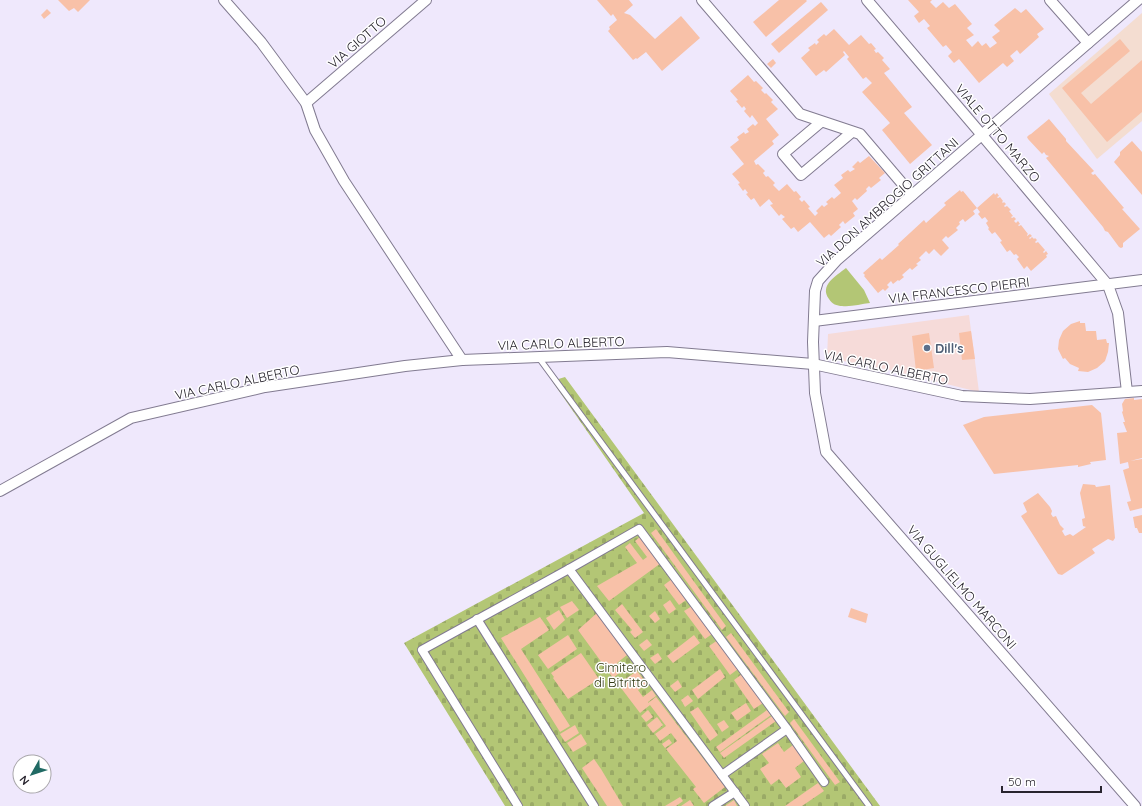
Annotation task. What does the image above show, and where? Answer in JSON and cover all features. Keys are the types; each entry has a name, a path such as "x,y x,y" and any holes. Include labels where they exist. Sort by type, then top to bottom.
{"street":[{"path":"224,0 261,42 306,103 315,130 344,181 462,360"},
{"name":"VIA GIOTTO","path":"306,103 426,0"},
{"path":"702,0 800,114 820,122 860,134 912,195"},
{"name":"VIALE OTTO MARZO","path":"867,0 982,134 1108,285"},
{"path":"1050,0 1088,43"},
{"name":"VIA DON AMBROGIO GRITTANI","path":"814,364 815,291 818,281 837,260 1138,0"},
{"path":"820,122 783,154 801,175 852,132"},
{"name":"VIA FRANCESCO PIERRI","path":"814,321 1142,280"},
{"path":"1108,285 1118,313 1127,392"},
{"name":"VIA CARLO ALBERTO","path":"0,490 131,418 265,387 405,366 462,360 668,352 814,364 962,396 1030,399 1142,391"},
{"name":"VIA GUGLIELMO MARCONI","path":"814,364 815,393 826,452 1135,806"},
{"path":"518,806 422,650 639,529 787,729 824,782"},
{"path":"569,569 745,806"},
{"path":"476,619 594,806"},
{"path":"722,775 787,729"},
{"path":"713,806 735,792"}],"lane":[{"path":"539,358 869,806"}],"shaded area":[{"path":"1142,13 1142,121 1097,159 1049,94"},
{"name":"Dill's","path":"969,315 979,392 885,369 827,358 828,334"}],"green space":[{"path":"846,268 864,290 870,303 840,306 836,305 829,299 826,294 827,285"},
{"name":"Cimitero di Bitritto","path":"565,377 880,806 505,806 404,643 644,513 552,381"}],"building":[{"path":"58,0 90,0 78,12 74,8 69,11"},
{"path":"597,0 629,0 633,5 624,13 630,15 655,39 681,16 700,38 662,71 646,52 637,59 636,58 633,60 608,31 610,29 609,27 617,20 613,14 611,16"},
{"path":"779,0 807,1 766,37 753,22"},
{"path":"908,0 932,0 930,2 936,8 943,2 949,8 955,4 972,24 967,28 974,35 966,40 972,47 978,41 982,46 986,43 990,48 997,43 992,37 1000,31 994,25 1015,8 1021,13 1026,9 1044,29 1037,34 1039,37 1020,54 1017,50 1010,56 1014,61 1007,67 1003,63 979,83 959,59 954,63 948,56 952,52 946,45 943,47 927,28 930,26 924,19 919,23 914,16 919,12"},
{"path":"821,2 828,10 779,53 771,44"},
{"path":"47,9 51,13 44,19 41,15"},
{"path":"834,29 849,45 861,35 869,44 871,43 876,49 874,50 876,53 878,52 884,58 882,60 890,69 884,73 912,107 904,113 932,145 910,164 882,130 890,123 862,92 872,83 866,77 863,79 847,59 849,57 844,51 843,52 845,55 826,72 824,70 816,76 801,58 810,50 808,48 819,42 817,40 824,34 826,36"},
{"path":"1120,39 1130,51 1081,93 1091,104 1142,60 1142,112 1107,142 1062,88"},
{"path":"773,59 776,63 771,68 767,64"},
{"path":"748,75 754,82 756,81 763,88 761,90 773,100 771,102 778,109 766,119 779,135 772,141 774,144 754,161 756,165 758,164 765,171 763,173 766,177 768,176 775,183 773,185 779,191 787,184 801,197 799,199 802,202 804,200 810,207 808,208 815,216 818,213 816,211 822,205 824,207 828,204 826,202 832,197 834,199 841,193 834,185 843,178 841,175 848,170 850,172 855,169 852,167 858,161 860,163 869,156 885,173 879,178 881,180 871,188 869,186 866,189 867,191 857,200 855,198 852,201 858,209 853,213 855,216 845,224 843,221 839,225 841,227 831,236 829,234 824,238 810,222 798,232 794,227 791,229 782,219 785,217 781,214 779,216 770,205 773,204 769,199 760,207 754,198 751,200 746,194 748,193 745,189 743,191 738,184 740,183 732,174 744,164 730,147 739,140 737,137 744,132 745,134 749,132 747,129 753,124 755,126 758,123 752,115 750,118 744,111 746,109 744,106 742,108 736,101 738,100 730,91"},
{"path":"1049,119 1066,139 1066,141 1094,171 1091,173 1093,175 1095,174 1124,208 1122,209 1140,229 1123,243 1123,247 1119,247 1108,232 1105,231 1046,158 1049,156 1044,152 1042,154 1028,139 1027,137 1029,135"},
{"path":"1132,141 1142,152 1142,195 1114,162 1120,155 1120,152"},
{"path":"960,190 961,192 963,191 977,208 973,211 975,214 965,222 963,219 959,222 960,224 956,228 958,230 948,238 946,236 942,240 949,248 941,256 934,249 929,254 926,251 919,258 921,260 916,264 918,265 912,270 910,268 902,275 904,277 899,281 898,280 893,284 891,281 887,285 889,287 885,291 883,289 878,293 863,273 880,258 882,260 924,220 926,223 946,205 944,203"},
{"path":"994,193 995,195 997,193 999,196 997,197 1000,197 1003,201 1002,202 1006,204 1004,206 1005,207 1007,206 1011,210 1009,211 1013,216 1011,217 1016,219 1014,221 1016,223 1018,221 1020,224 1018,225 1021,225 1028,234 1027,236 1030,234 1032,236 1029,238 1030,239 1032,237 1034,239 1035,238 1037,240 1035,242 1038,242 1045,250 1043,252 1044,253 1046,251 1048,254 1046,255 1047,257 1031,271 1027,266 1024,269 1017,259 1019,257 1016,254 1014,255 1010,250 1007,252 1000,242 1002,241 995,232 992,234 988,229 989,228 986,223 988,221 985,217 982,219 978,214 980,212 977,208"},
{"path":"1080,321 1080,323 1085,323 1086,331 1096,331 1097,340 1106,339 1107,343 1109,343 1105,361 1097,368 1088,372 1078,371 1079,368 1070,364 1065,358 1063,359 1058,349 1059,340 1063,331 1071,324"},
{"path":"971,331 975,359 962,360 959,333"},
{"path":"929,333 934,368 916,371 912,336"},
{"path":"1134,398 1134,400 1142,399 1142,458 1130,461 1142,459 1142,508 1130,511 1127,502 1131,501 1123,470 1129,468 1128,462 1120,464 1117,433 1127,432 1123,422 1125,422 1122,412 1122,404 1125,399"},
{"path":"1092,405 1101,413 1106,460 1090,462 1091,464 1078,467 1078,465 994,474 963,425 984,417"},
{"path":"1083,484 1095,485 1096,487 1110,485 1115,538 1113,541 1108,539 1092,549 1095,553 1062,575 1058,574 1021,516 1027,512 1023,503 1038,493 1050,507 1053,517 1056,516 1060,525 1064,529 1062,531 1065,536 1070,534 1073,536 1086,527 1083,526 1082,519 1085,518 1080,493"},
{"path":"1142,515 1142,533 1139,533 1137,528 1135,528 1133,517"},
{"path":"656,529 726,626 722,630 651,533"},
{"path":"640,537 661,563 609,601 597,586 637,563 625,547 630,543 643,560 647,557 635,541"},
{"path":"672,579 686,600 679,605 664,585"},
{"path":"670,600 676,609 669,614 663,605"},
{"path":"572,601 579,610 567,618 560,607"},
{"path":"622,604 643,632 635,638 630,632 632,630 615,610"},
{"path":"692,606 712,634 705,639 684,611"},
{"path":"851,608 868,614 866,623 848,617"},
{"path":"559,610 565,620 554,630 546,618"},
{"path":"655,611 660,619 655,623 649,616"},
{"path":"597,613 627,655 617,663 623,670 613,678 578,630"},
{"path":"540,617 549,630 521,649 570,726 560,732 501,638"},
{"path":"731,633 789,712 785,716 726,637"},
{"path":"568,635 577,649 548,669 538,655"},
{"path":"694,635 700,643 673,663 667,656"},
{"path":"647,639 652,645 644,651 639,645"},
{"path":"718,640 738,669 730,675 709,646"},
{"path":"581,653 599,679 568,699 551,673"},
{"path":"658,653 662,659 655,664 650,658"},
{"path":"720,669 725,677 698,699 692,690"},
{"path":"637,671 647,684 638,690 643,697 652,690 656,696 648,703 656,697 725,787 704,803 693,789 696,787 666,749 677,741 671,733 660,741 655,734 666,726 650,705 640,713 618,684"},
{"path":"742,674 763,703 754,709 734,680"},
{"path":"678,680 682,687 675,692 670,686"},
{"path":"688,695 693,701 685,707 681,700"},
{"path":"746,703 751,711 737,721 731,713"},
{"path":"698,707 718,735 710,741 690,712"},
{"path":"648,710 653,717 646,722 641,716"},
{"path":"767,710 771,715 720,752 716,747"},
{"path":"772,716 776,721 724,758 720,753"},
{"path":"657,717 663,725 653,733 647,725"},
{"path":"794,719 840,782 835,785 790,723"},
{"path":"724,720 729,727 722,732 717,724"},
{"path":"575,725 579,733 565,742 560,734"},
{"path":"581,734 587,744 573,752 567,743"},
{"path":"669,739 672,743 665,748 662,744"},
{"path":"778,743 784,752 793,745 804,761 795,768 801,777 786,788 779,779 771,785 760,769 769,763 762,754"},
{"path":"594,759 623,806 607,806 582,768"},
{"path":"818,783 824,791 802,806 785,806"},
{"path":"680,797 683,801 676,806 665,806"},
{"path":"690,800 694,806 681,806"},
{"path":"734,800 737,806 725,806"}],"place":[{"name":"Dill's","path":"927,348"}]}
